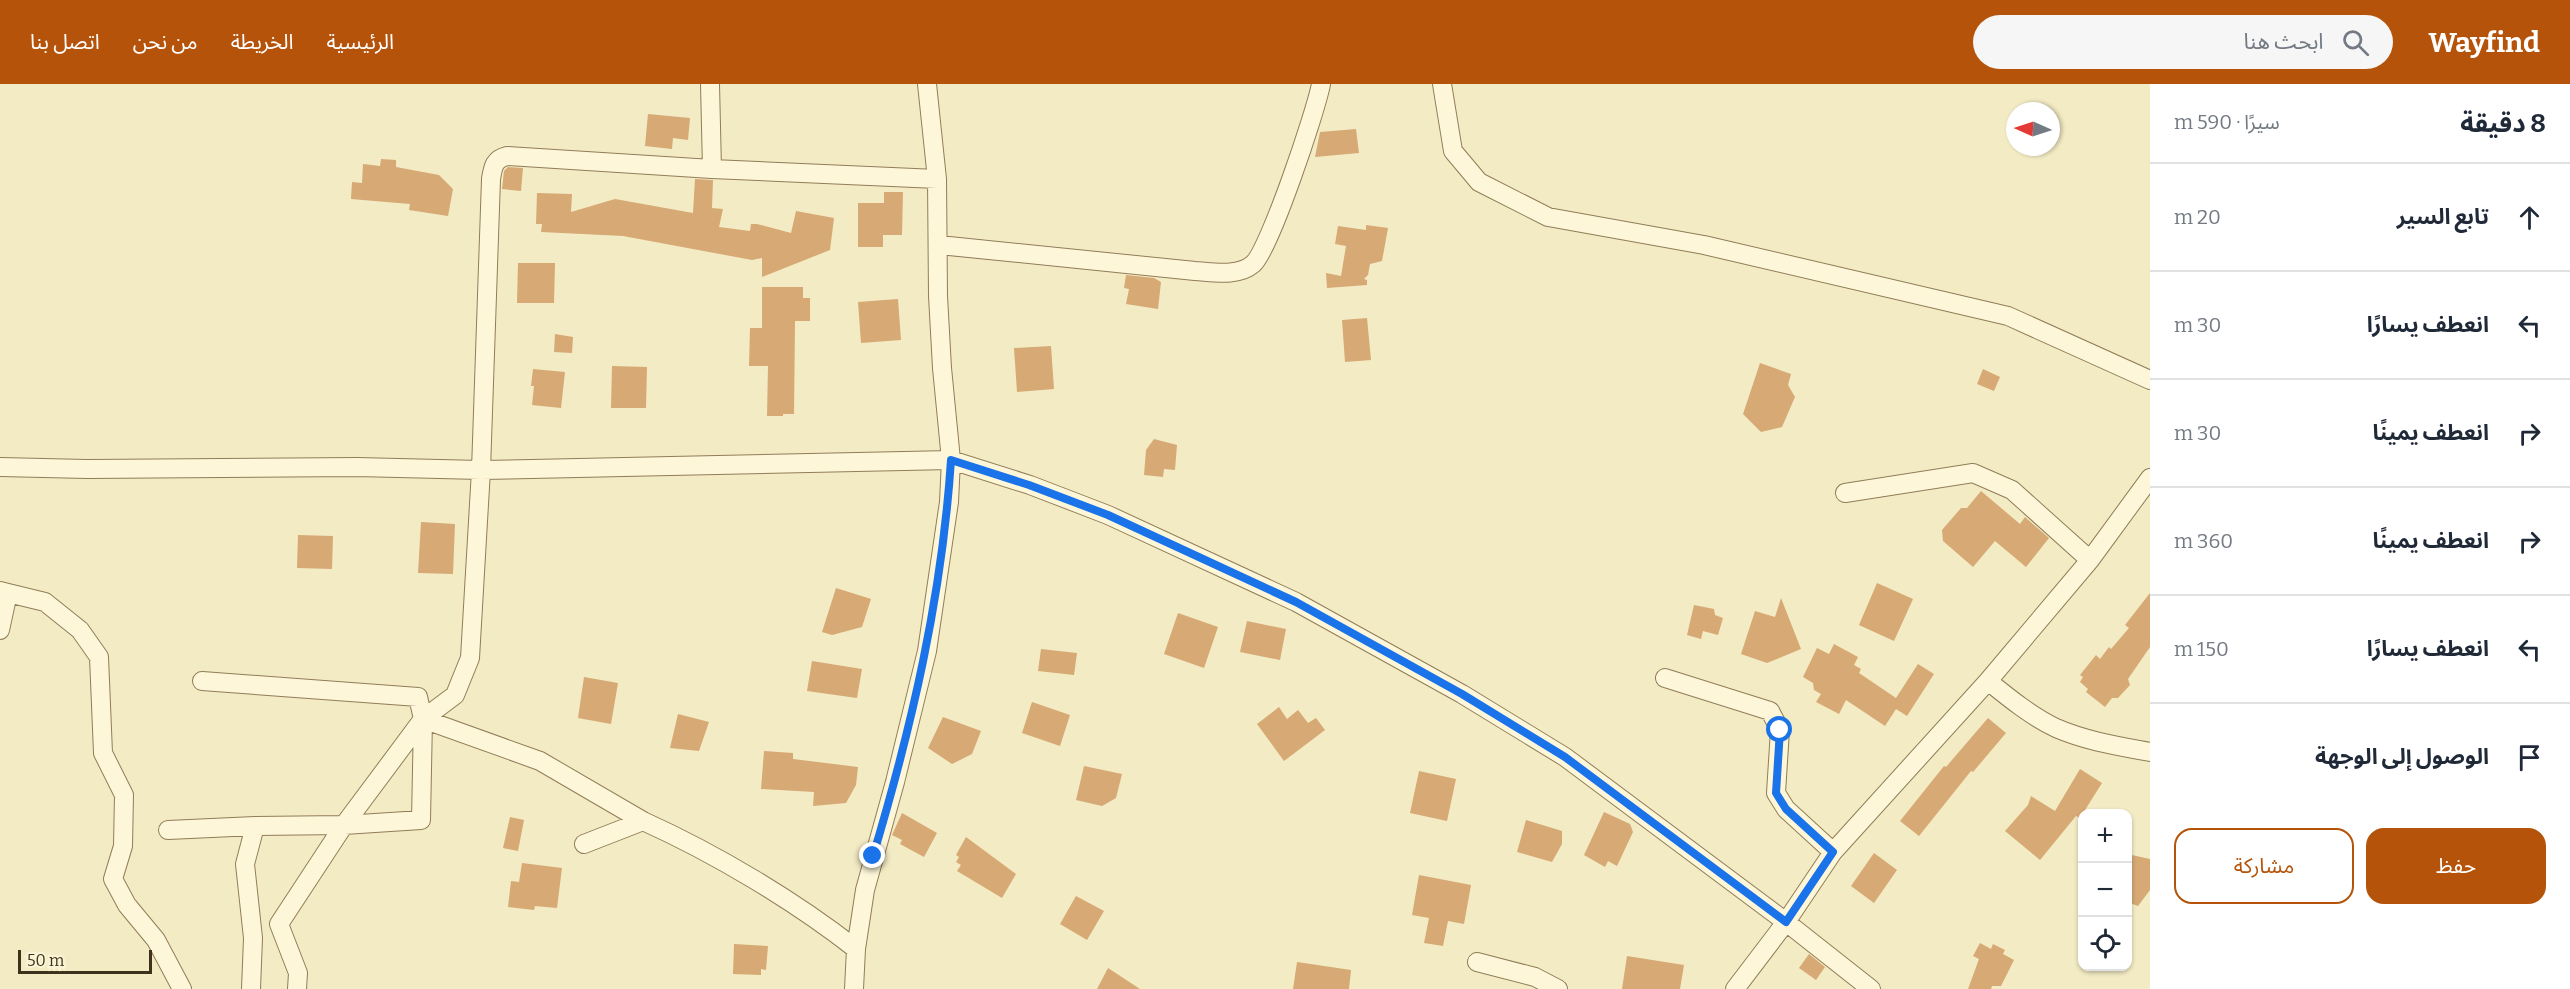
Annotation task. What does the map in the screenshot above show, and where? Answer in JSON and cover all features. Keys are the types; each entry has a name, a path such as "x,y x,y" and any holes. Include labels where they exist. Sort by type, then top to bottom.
{"street":[{"path":"710,84 711,170"},
{"path":"854,989 856,949 870,867 895,782 927,651 943,550 951,460 938,296 937,179 927,84"},
{"path":"939,245 1195,271 1229,273 1244,270 1262,253 1290,179 1321,84"},
{"path":"1442,84 1453,150 1479,182 1548,217 1704,245 2008,316 2150,380"},
{"path":"308,989 297,981 279,924 344,825 423,719 455,695 470,658 481,470 491,179 495,163 499,158 507,156 711,170 937,179"},
{"path":"0,467 87,469 357,466 481,470 951,460 1029,485 1108,515 1296,602 1462,694 1565,757 1786,922 1871,989"},
{"path":"1845,493 1973,473 2012,490 2090,560"},
{"path":"1736,989 1786,922 1833,852 1988,681 2090,560 2150,478"},
{"path":"0,630 4,592 45,602 80,630 99,657 104,753 124,795 123,846 113,879 127,905 156,940 182,989"},
{"path":"1665,678 1770,711 1780,730 1776,793 1786,809 1833,852"},
{"path":"168,831 421,820 423,719 417,697 202,681"},
{"path":"1988,681 2020,706 2056,728 2096,742 2150,752"},
{"path":"423,719 540,761 643,821 668,832 807,911 856,949"},
{"path":"584,844 643,821"},
{"path":"251,989 253,938 245,864 255,826"},
{"path":"1476,962 1535,977 1558,989"}],"building":[{"path":"648,114 690,118 688,140 673,138 672,149 645,146"},
{"path":"1356,129 1359,153 1315,157 1320,132"},
{"path":"381,159 396,160 396,167 439,175 453,189 448,216 409,210 410,204 351,199 352,182 362,183 363,164 380,166"},
{"path":"508,167 523,168 521,191 502,189 504,171"},
{"path":"695,179 713,180 712,208 723,209 719,227 750,231 751,224 757,224 791,233 796,211 834,218 830,250 762,277 762,258 752,260 623,236 541,232 542,224 536,224 537,193 572,194 571,212 615,199 693,213"},
{"path":"884,192 903,192 902,235 883,235 883,247 858,247 858,203 884,203"},
{"path":"1366,225 1388,228 1382,261 1370,264 1368,275 1364,279 1367,280 1367,285 1327,288 1326,273 1341,276 1346,246 1335,244 1338,226 1366,230"},
{"path":"518,263 555,263 554,303 517,303"},
{"path":"1126,275 1154,278 1161,282 1158,309 1126,304 1129,289 1124,288"},
{"path":"762,287 803,287 803,298 810,298 810,321 795,321 794,414 767,416 768,366 749,366 750,328 762,328"},
{"path":"898,299 901,340 861,343 858,302"},
{"path":"1367,318 1371,360 1345,362 1342,320"},
{"path":"555,334 573,337 572,353 554,352"},
{"path":"1051,346 1054,389 1017,392 1014,348"},
{"path":"1760,363 1791,374 1788,385 1795,397 1782,427 1761,432 1743,414"},
{"path":"612,366 647,367 646,408 611,408"},
{"path":"533,369 565,372 561,408 532,405"},
{"path":"1983,369 2000,377 1994,391 1977,384"},
{"path":"1154,439 1177,445 1175,470 1164,469 1163,477 1144,475 1146,450"},
{"path":"1981,491 2020,524 2025,517 2049,538 2026,567 1995,541 1973,567 1943,541 1942,530 1961,508 1967,508"},
{"path":"421,522 455,524 453,574 418,573"},
{"path":"298,535 333,536 332,569 297,568"},
{"path":"1877,583 1913,599 1894,641 1859,625"},
{"path":"836,588 871,599 862,627 832,635 822,632"},
{"path":"2150,593 2150,647 2128,679 2130,685 2118,698 2112,698 2105,707 2086,692 2088,689 2080,682 2083,677 2080,675 2096,655 2100,659 2129,628 2125,625"},
{"path":"1781,598 1801,649 1767,663 1741,654 1755,611 1775,617"},
{"path":"1694,605 1714,609 1715,615 1723,618 1718,635 1703,631 1701,639 1687,635"},
{"path":"1178,613 1218,627 1204,668 1164,654"},
{"path":"1247,621 1286,629 1280,660 1240,652"},
{"path":"1834,644 1858,657 1854,665 1861,669 1859,673 1896,698 1918,664 1934,674 1907,716 1896,709 1885,726 1846,700 1839,714 1816,702 1821,694 1814,690 1813,683 1803,677 1817,648 1829,654"},
{"path":"1041,649 1077,653 1074,675 1038,671"},
{"path":"812,661 862,669 857,698 807,691"},
{"path":"584,677 618,683 611,724 578,718"},
{"path":"1032,702 1070,715 1060,746 1022,733"},
{"path":"1279,707 1287,719 1298,710 1308,723 1316,718 1325,730 1284,761 1257,724"},
{"path":"678,714 709,722 699,751 670,748"},
{"path":"943,717 981,731 972,754 952,764 928,748"},
{"path":"1988,718 2006,733 1973,772 1971,771 1919,836 1900,821 1944,766 1946,767"},
{"path":"764,751 793,753 793,759 858,767 856,785 846,803 813,806 814,792 761,789"},
{"path":"1084,766 1122,774 1116,798 1102,806 1076,800"},
{"path":"2080,769 2102,783 2086,809 2078,809 2078,817 2076,816 2040,860 2005,831 2028,805 2031,796 2055,811"},
{"path":"1419,771 1456,779 1447,821 1410,813"},
{"path":"1604,812 1630,824 1633,832 1617,866 1608,861 1605,867 1584,855"},
{"path":"902,813 937,833 924,857 900,844 902,840 892,835"},
{"path":"510,817 524,820 518,851 503,848"},
{"path":"1526,820 1562,831 1562,844 1552,862 1517,852"},
{"path":"966,837 1016,874 1002,898 957,871 961,865 956,862 959,857 956,855"},
{"path":"1874,853 1897,870 1874,903 1851,886"},
{"path":"2132,855 2150,859 2150,890 2138,906 2132,904"},
{"path":"522,863 562,868 557,908 535,906 534,910 508,907 511,881 519,882"},
{"path":"1419,875 1471,885 1464,924 1448,921 1443,946 1424,943 1429,918 1412,915"},
{"path":"1076,896 1104,911 1087,940 1060,924"},
{"path":"1980,943 1991,949 1993,944 2005,950 2003,954 2014,960 2001,986 1992,986 1991,989 1968,989 1979,959 1973,956"},
{"path":"734,944 768,946 766,970 761,969 761,975 733,974"},
{"path":"1809,954 1825,967 1816,980 1799,968"},
{"path":"1627,956 1684,965 1680,989 1622,989"},
{"path":"1297,962 1351,970 1349,989 1293,989"},
{"path":"1108,968 1140,989 1097,989"}],"route":[{"path":"873,856 895,782 927,651 943,550 951,460 1029,485 1108,515 1296,602 1462,694 1565,757 1786,922 1833,852 1786,809 1776,793 1780,730"}]}
